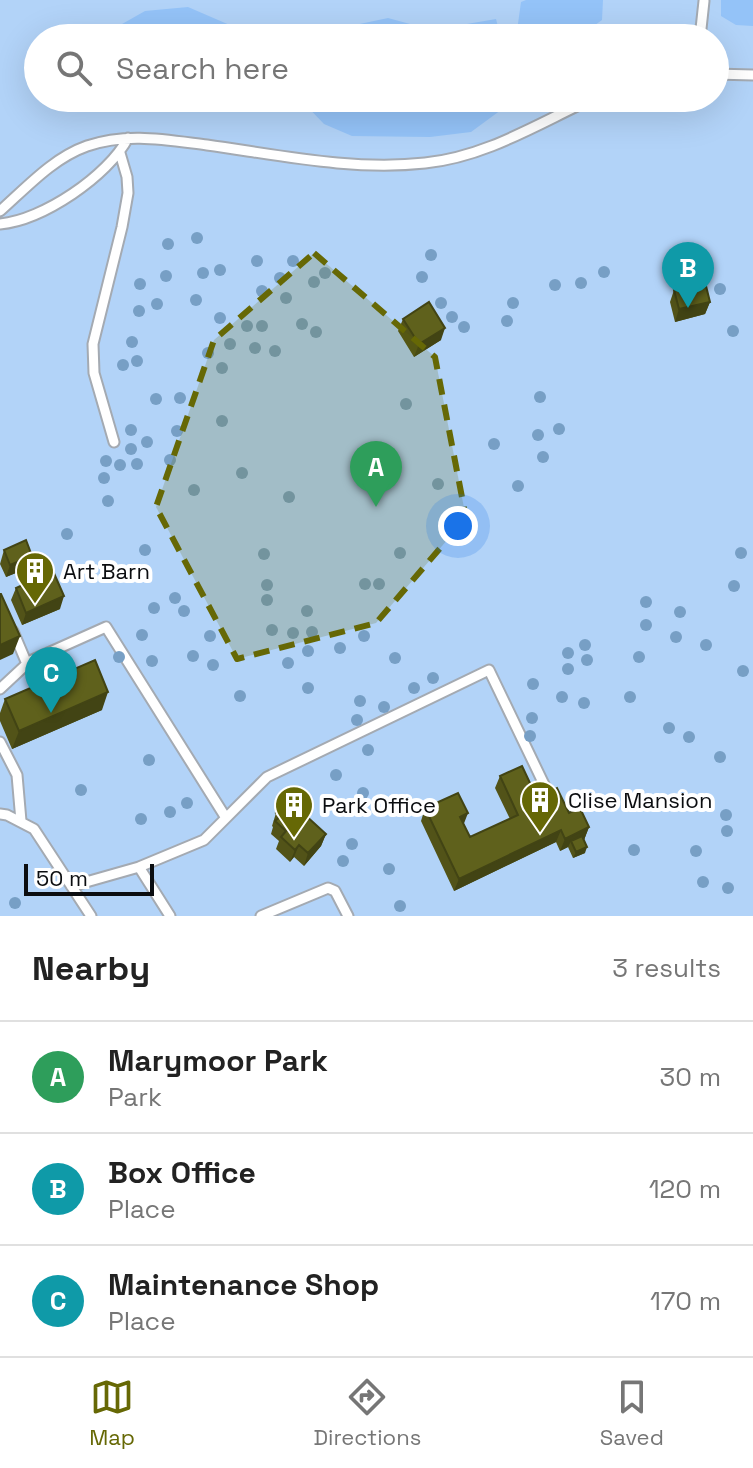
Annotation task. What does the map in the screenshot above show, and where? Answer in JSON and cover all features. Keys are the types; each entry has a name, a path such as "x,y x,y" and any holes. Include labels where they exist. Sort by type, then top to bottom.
{"lane":[{"path":"702,24 704,1"},
{"path":"729,74 753,75"},
{"path":"0,211 61,159 86,146 128,138 153,138 363,165 426,163 481,151 564,112"},
{"path":"0,224 17,222 72,194 120,153 128,138"},
{"path":"114,442 94,373 93,344 128,193 120,153"},
{"path":"9,623 27,664"},
{"path":"0,689 27,664 106,627 226,818"},
{"path":"72,886 139,867 204,840 267,777 489,670 552,801"},
{"path":"0,742 17,775 21,821"},
{"path":"0,814 34,829 91,916"},
{"path":"139,867 170,916"},
{"path":"261,916 328,888 335,891 348,916"}],"highlighted area":[{"path":"314,253 435,357 466,518 376,623 237,659 156,507 214,340"}],"shaded area":[{"path":"0,0 753,0 753,916 0,916"},
{"path":"603,0 602,20 596,24 518,24 521,2"},
{"path":"721,0 753,0 753,26 736,25 721,16"},
{"path":"188,7 227,24 122,24 145,11"},
{"path":"388,18 410,24 360,24"},
{"path":"496,19 497,24 467,24"},
{"path":"312,112 498,112 471,132 430,137 352,136 324,124"}],"building":[{"path":"705,282 710,302 679,309 674,290"},
{"path":"429,302 445,328 419,344 403,319"},
{"path":"26,540 32,556 10,565 4,550"},
{"path":"53,571 64,596 26,613 16,588"},
{"path":"0,594 20,636 0,645"},
{"path":"95,660 108,692 19,731 5,699"},
{"name":"Clise Mansion","path":"522,766 537,798 557,788 569,813 580,808 589,827 565,839 561,830 459,879 425,808 458,793 468,813 460,817 470,837 518,815 500,776"},
{"path":"292,803 326,834 308,853 299,845 295,850 281,837 286,831 275,821 280,817 276,813 281,808 285,811"},
{"path":"582,836 587,847 576,852 571,841"}],"place":[{"name":"Box Office","path":"688,308"},
{"name":"Marymoor Park","path":"376,507"},
{"name":"Art Barn","path":"35,605"},
{"name":"Maintenance Shop","path":"51,713"},
{"name":"Clise Mansion","path":"540,834"},
{"name":"Park Office","path":"294,839"}]}
